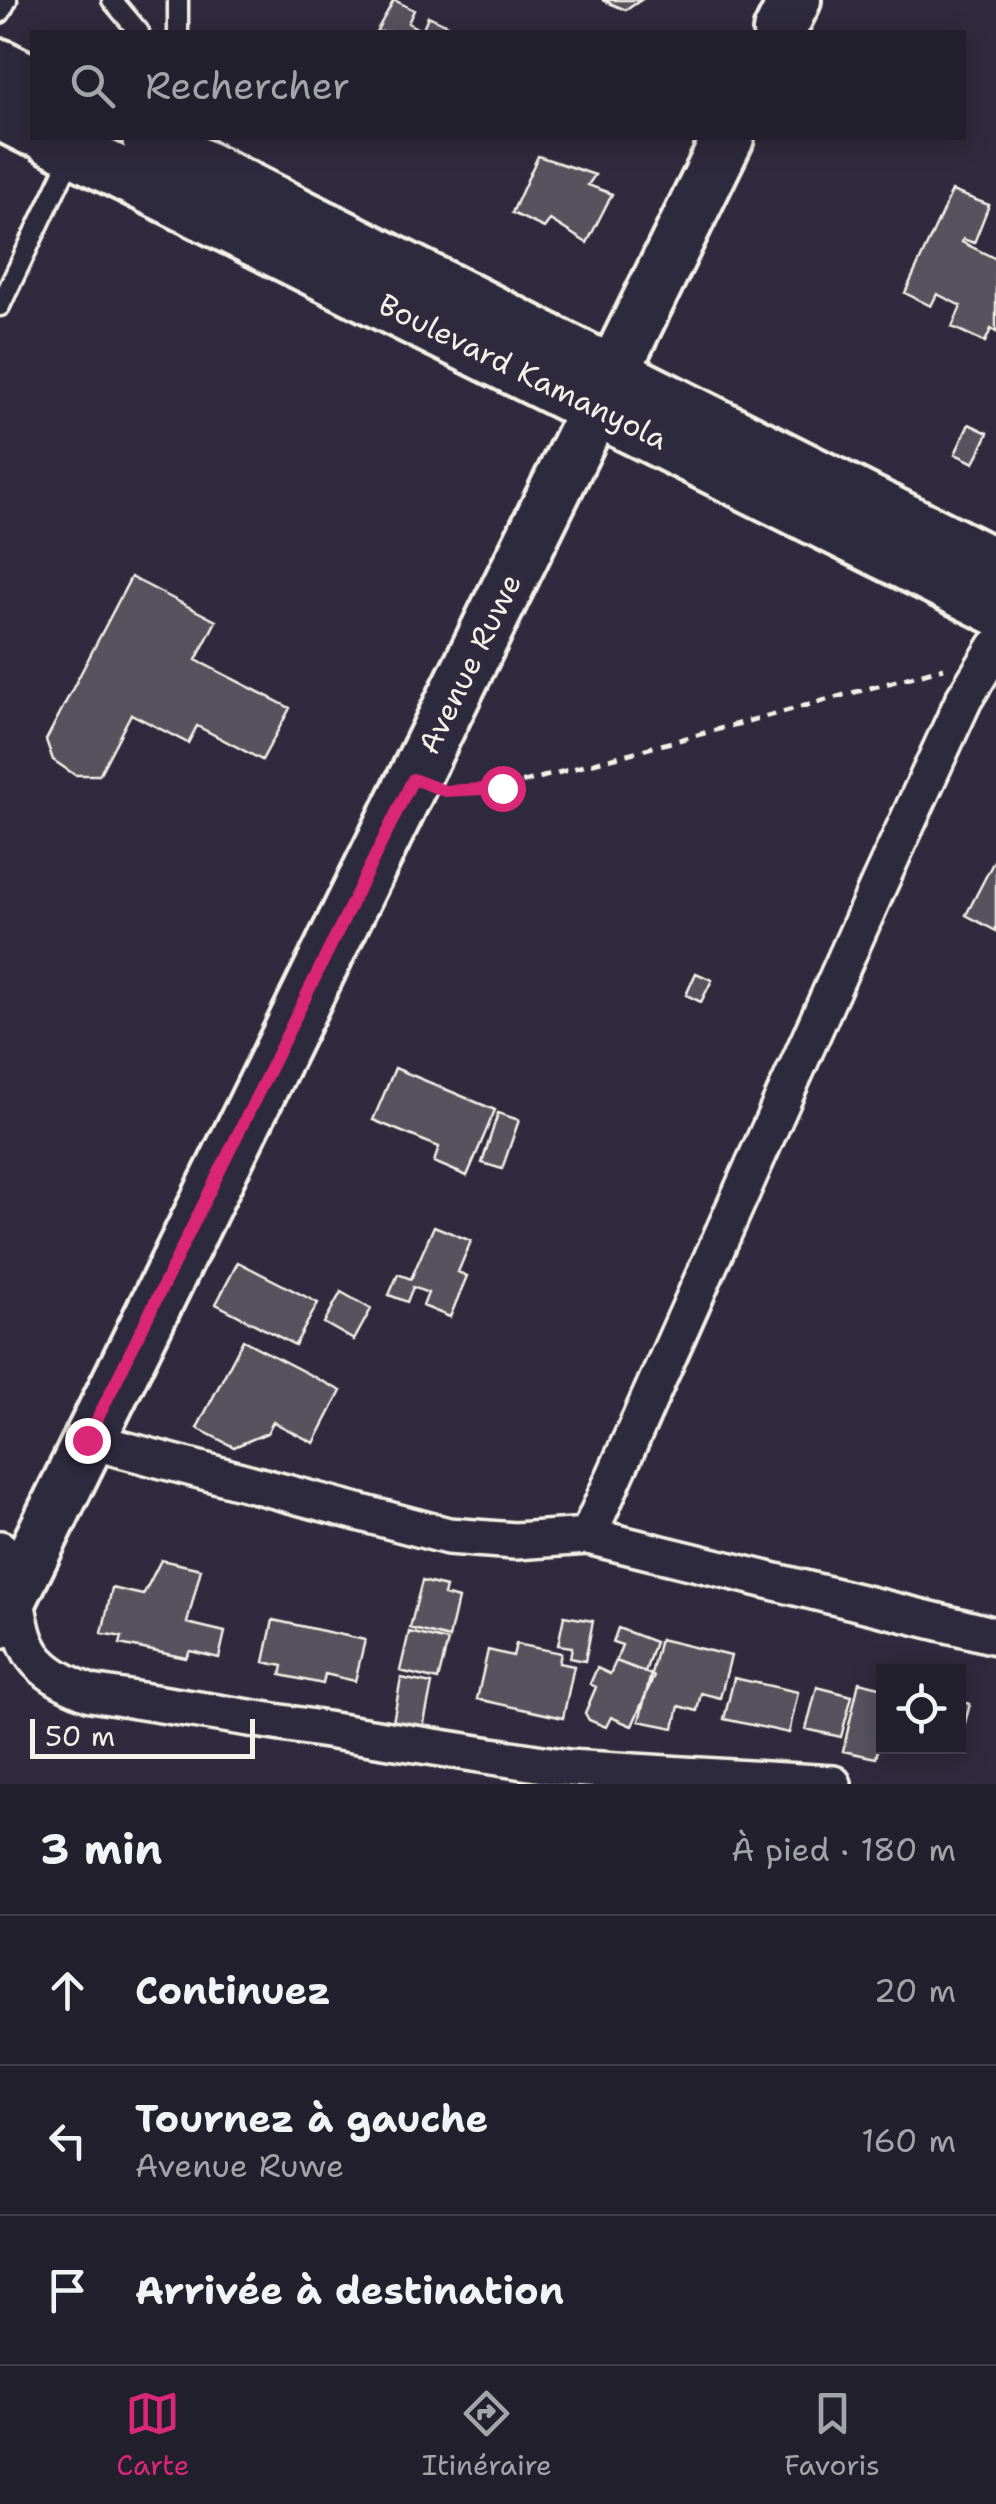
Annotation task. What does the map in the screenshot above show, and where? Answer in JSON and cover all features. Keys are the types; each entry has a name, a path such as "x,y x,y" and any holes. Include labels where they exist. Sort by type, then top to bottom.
{"street":[{"path":"781,30 795,0"},
{"path":"0,65 30,80"},
{"name":"Boulevard Kamanyola","path":"0,114 30,128"},
{"name":"Boulevard Kamanyola","path":"59,140 147,152 605,390 996,565"},
{"name":"Avenue Ruwe","path":"5,1587 87,1440 727,140"},
{"name":"Boulevard Kamanyola","path":"605,390 994,637"},
{"path":"588,1536 879,884 994,637"},
{"path":"87,1440 448,1536 515,1541 588,1536 996,1636"},
{"path":"5,1587 23,1643 36,1663 57,1681 115,1699 568,1768 833,1784"}],"lane":[{"path":"0,13 7,0"},
{"path":"112,0 138,30"},
{"path":"178,0 178,30"},
{"path":"0,306 52,140"}],"path":[{"path":"413,779 445,791 502,788 864,692 994,637"}],"building":[{"path":"394,0 414,10 408,23 420,30 377,30"},
{"path":"602,0 641,0 626,10"},
{"path":"428,16 458,30 422,30"},
{"path":"538,156 595,175 588,185 612,194 587,243 550,220 544,228 512,213"},
{"path":"952,191 989,205 974,243 963,239 962,242 996,259 996,332 991,329 985,342 952,327 961,306 937,294 931,306 905,293"},
{"path":"969,424 988,433 974,463 955,454"},
{"path":"131,577 216,621 196,660 290,708 262,760 197,726 188,743 131,714 99,775 75,775 53,760 46,740"},
{"path":"996,857 996,931 966,915"},
{"path":"696,973 712,980 701,1002 686,995"},
{"path":"395,1068 495,1110 467,1176 434,1162 439,1147 373,1120"},
{"path":"498,1113 519,1120 502,1169 482,1163"},
{"path":"434,1226 471,1241 458,1272 467,1276 450,1317 423,1306 428,1293 413,1287 407,1302 389,1295 398,1274 411,1279"},
{"path":"238,1262 318,1303 295,1345 216,1304"},
{"path":"341,1292 371,1309 354,1340 324,1323"},
{"path":"243,1340 341,1391 314,1443 273,1422 267,1433 234,1447 197,1428"},
{"path":"161,1560 201,1569 187,1623 225,1632 219,1658 190,1651 186,1658 120,1644 122,1637 102,1633 112,1588 143,1595"},
{"path":"422,1581 446,1587 444,1595 458,1599 449,1638 410,1628"},
{"path":"564,1616 593,1621 585,1661 570,1658 572,1647 558,1645"},
{"path":"273,1620 365,1640 355,1681 325,1674 323,1684 281,1675 283,1666 264,1662"},
{"path":"618,1628 655,1642 645,1672 616,1661 622,1645 613,1642"},
{"path":"409,1632 448,1641 438,1680 400,1671"},
{"path":"660,1639 731,1656 720,1698 701,1693 697,1711 679,1706 674,1728 639,1721"},
{"path":"516,1644 561,1653 559,1663 574,1666 563,1718 477,1699 488,1650 513,1656"},
{"path":"616,1661 654,1676 632,1726 611,1717 606,1727 589,1720 585,1713 596,1687 590,1684 597,1668 610,1674"},
{"path":"401,1678 432,1684 423,1728 393,1722"},
{"path":"734,1678 798,1692 789,1733 724,1719"},
{"path":"859,1682 876,1686 876,1758 843,1751"},
{"path":"817,1687 852,1696 841,1737 806,1729"}],"route":[{"path":"87,1440 413,779 445,791 502,788"}]}
